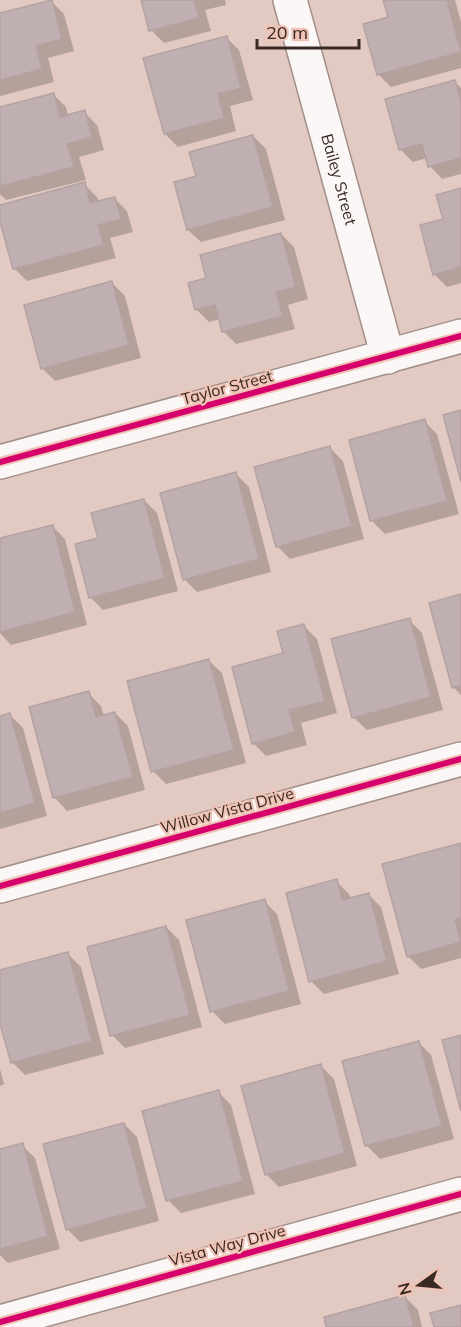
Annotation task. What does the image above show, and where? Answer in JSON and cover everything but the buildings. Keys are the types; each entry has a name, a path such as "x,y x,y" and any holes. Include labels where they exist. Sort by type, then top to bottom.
{"street":[{"name":"Bailey Street","path":"290,0 388,357"},
{"name":"Taylor Street","path":"0,462 461,336"},
{"name":"Willow Vista Drive","path":"0,886 461,759"},
{"name":"Vista Way Drive","path":"0,1322 461,1194"}],"cycle path":[{"path":"0,462 461,336"},
{"path":"0,886 461,759"},
{"path":"0,1322 461,1194"}]}
